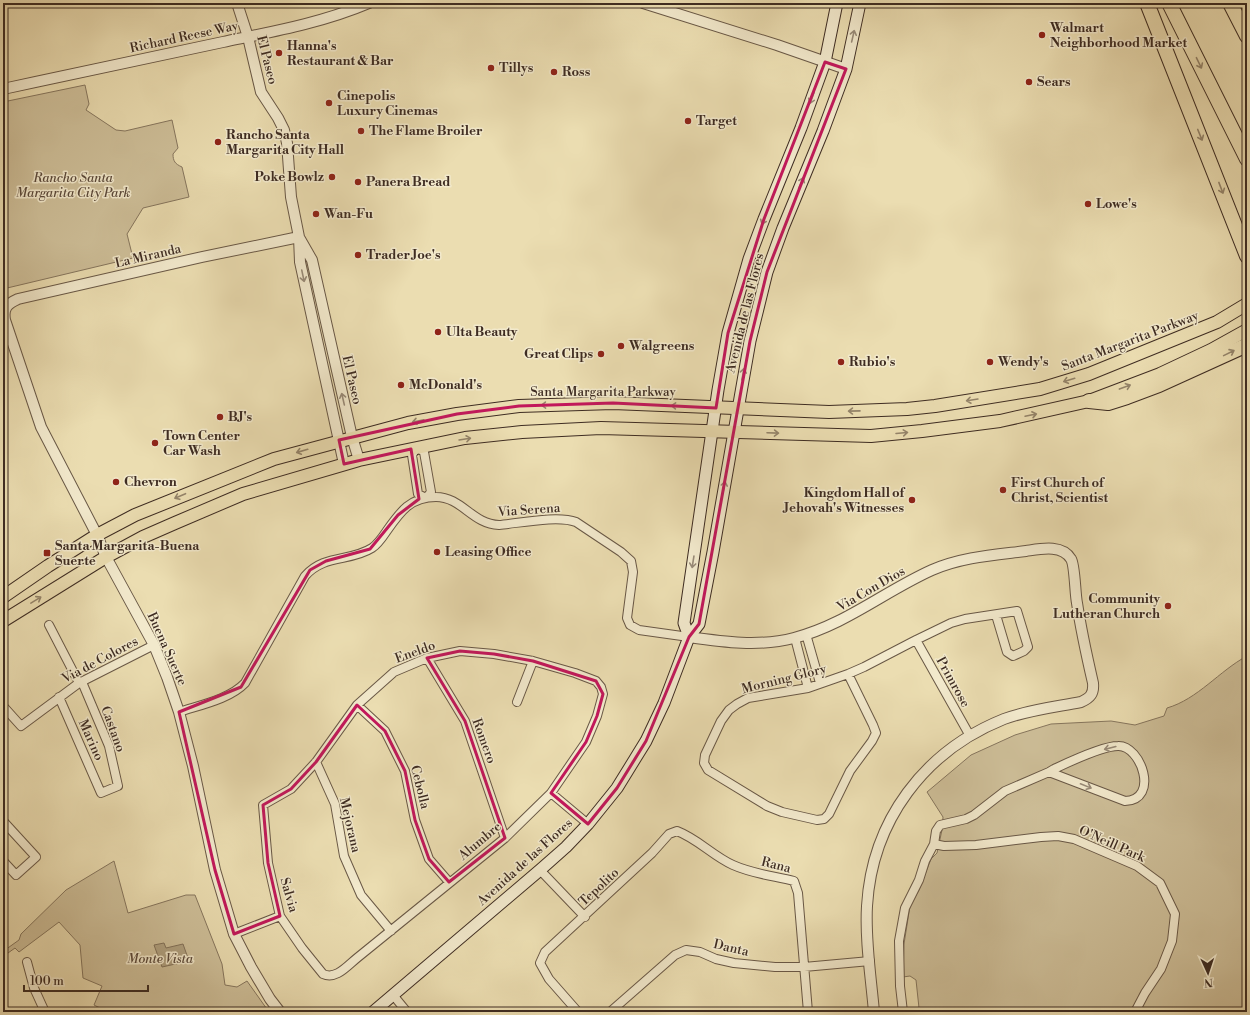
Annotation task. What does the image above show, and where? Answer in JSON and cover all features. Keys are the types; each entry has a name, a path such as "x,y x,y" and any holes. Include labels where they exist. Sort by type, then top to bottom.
{"highway":[{"path":"1147,3 1247,256"},
{"path":"1169,3 1247,159"},
{"path":"1230,3 1247,36"},
{"path":"1089,401 1108,403 1127,397 1159,385 1247,345"}],"main road":[{"name":"Avenida de las Flores","path":"689,637 684,623 728,333 749,259 801,128 825,62 837,3"},
{"name":"Avenida de las Flores","path":"373,1012 566,847 588,824 617,788 646,741 664,703 689,637 699,624 750,341 767,272 846,69 860,3"},
{"name":"Santa Margarita Parkway","path":"3,597 96,535 135,515 267,462 339,440 408,423 457,414 519,406 613,403 830,412 907,409 1040,389 1089,374 1171,342 1217,322 1247,304"},
{"path":"3,621 106,557 143,537 243,494 358,460 465,438 522,432 601,428 871,436 1000,421 1089,401 1160,374 1211,350 1247,330"}],"street":[{"name":"El Paseo","path":"237,3 248,37 261,92 284,130 287,143 291,197 300,237 300,262 344,464"},
{"name":"Richard Reese Way","path":"3,89 248,37 326,18 369,3"},
{"path":"644,3 664,6 846,69"},
{"name":"El Paseo","path":"300,237 312,260 358,460"},
{"name":"La Miranda","path":"6,306 11,302 25,297 202,257 300,237"},
{"name":"Buena Suerte","path":"6,306 3,312 5,320 40,427 106,557 154,645 179,712 193,766 215,870 234,934 251,967 270,999 280,1012"},
{"path":"417,448 424,452 431,492 426,498 418,494 412,455 417,448"},
{"name":"Via Serena","path":"179,712 229,695 241,688 310,570 326,561 370,549 380,540 398,515 408,505 417,500 426,498 437,497 454,502 461,505 480,520 490,524 499,525 558,519 576,522 621,552 631,561 633,572 627,618 630,625 639,630 689,637"},
{"name":"Via Con Dios","path":"689,637 750,644 768,643 795,638 838,622 919,576 952,563 996,554 1046,549 1055,549 1065,552 1072,559 1078,610 1093,683 1093,693 1086,700 1081,702 1034,711 1006,719 970,736"},
{"name":"Morning Glory","path":"848,674 876,734 850,771 829,814 824,819 818,820 787,813 767,806 708,770 704,763 705,755 720,721 729,710 748,698 808,688 848,674 916,640 958,621 966,619 1018,611 1028,646 1024,651 1013,656 1007,652 996,615"},
{"name":"Castano","path":"49,625 80,682 109,746 118,786 101,793"},
{"path":"806,634 820,684"},
{"path":"795,638 808,688"},
{"name":"Primrose","path":"916,640 970,736"},
{"name":"Via de Colores","path":"3,706 21,726 80,682 154,645"},
{"name":"Eneldo","path":"263,804 291,789 316,762 357,705 394,672 427,658 460,651 494,654 533,661 575,673 596,681 601,687"},
{"name":"Romero","path":"427,658 465,721 505,838"},
{"path":"517,702 533,661"},
{"name":"Alumbre","path":"327,976 334,976 505,838 550,793 586,742 597,716 603,694 601,687"},
{"name":"Marino","path":"59,697 101,793"},
{"name":"Cebolla","path":"357,705 385,731 405,771 416,820 429,859 449,882"},
{"path":"874,1012 867,908 873,866 884,832 902,801 925,771 947,751 970,736"},
{"path":"903,1012 900,986 899,941 905,908 919,880 925,861 934,844 936,831 940,825 966,819 974,815 1005,791 1054,769 1098,751 1118,746 1127,748 1134,754 1142,769 1144,780 1143,791 1139,797 1132,801 1125,801 1049,772"},
{"name":"Mejorana","path":"316,762 335,804 344,856 361,896 391,931"},
{"path":"550,793 588,824"},
{"name":"Salvia","path":"263,804 268,863 280,916 319,969 327,976"},
{"path":"3,821 36,857 16,875 3,861"},
{"name":"Tepolito","path":"578,1012 549,978 540,963 546,952 652,853 669,834 677,831"},
{"name":"Rana","path":"677,831 686,835 732,864 760,874 794,881 798,893 804,967"},
{"name":"O'Neill Park","path":"934,844 944,846 964,846 1058,836 1074,839 1131,863 1160,883 1175,914 1172,941 1161,969 1134,1012"},
{"path":"540,870 585,917"},
{"path":"234,934 280,916"},
{"name":"Danta","path":"610,1012 675,955 686,950 700,952 716,959 734,963 775,967 804,967 870,961"},
{"path":"27,962 34,988 45,1012"},
{"path":"804,967 808,1012"},
{"path":"393,995 407,1012"}],"highlighted area":[{"path":"825,62 846,69 767,272 750,341 699,624 689,637 646,741 617,788 588,824 551,793 586,742 597,716 603,694 596,681 533,661 494,654 460,651 427,658 465,721 505,838 449,882 429,859 415,820 405,771 385,731 357,705 316,762 291,789 263,805 268,863 280,916 234,934 215,870 179,712 241,687 310,570 326,561 370,549 398,515 419,499 411,449 344,464 339,440 457,414 519,406 613,403 716,408 728,333 764,219"}],"green space":[{"name":"Rancho Santa Margarita City Park","path":"85,85 89,104 86,110 116,130 125,131 172,120 178,148 173,154 173,159 182,167 189,197 143,208 127,234 133,258 3,289 3,102"},
{"path":"1247,656 1247,1012 907,1012 906,1009 919,1008 916,980 910,976 903,977 904,944 910,906 919,890 931,859 937,853 942,830 943,817 927,792 971,755 1015,735 1051,724 1111,721 1135,725 1164,716 1167,708 1178,704 1199,692 1227,669"},
{"name":"Monte Vista","path":"114,861 128,913 186,895 195,895 222,964 225,985 237,987 247,981 269,1012 108,1012 94,1005 102,986 83,978 80,945 59,922 19,952 15,948 8,953 5,950 19,940 21,934 66,890"}],"shaded area":[{"path":"164,943 166,948 183,944 189,961 162,967 154,945"}],"place":[{"name":"Walmart Neighborhood Market","path":"1042,35"},
{"name":"Hanna's Restaurant & Bar","path":"279,53"},
{"name":"Tillys","path":"491,68"},
{"name":"Ross","path":"554,72"},
{"name":"Sears","path":"1029,82"},
{"name":"Cinepolis Luxury Cinemas","path":"329,103"},
{"name":"Target","path":"688,121"},
{"name":"The Flame Broiler","path":"361,131"},
{"name":"Rancho Santa Margarita City Hall","path":"218,142"},
{"name":"Poke Bowlz","path":"332,177"},
{"name":"Panera Bread","path":"358,182"},
{"name":"Lowe's","path":"1088,204"},
{"name":"Wan-Fu","path":"316,214"},
{"name":"Trader Joe's","path":"358,255"},
{"name":"Ulta Beauty","path":"438,332"},
{"name":"Walgreens","path":"621,346"},
{"name":"Great Clips","path":"601,354"},
{"name":"Rubio's","path":"841,362"},
{"name":"Wendy's","path":"990,362"},
{"name":"McDonald's","path":"401,385"},
{"name":"BJ's","path":"220,417"},
{"name":"Town Center Car Wash","path":"155,443"},
{"name":"Chevron","path":"116,482"},
{"name":"First Church of Christ, Scientist","path":"1003,490"},
{"name":"Kingdom Hall of Jehovah's Witnesses","path":"912,500"},
{"name":"Leasing Office","path":"437,552"},
{"name":"Santa Margarita-Buena Suerte","path":"47,553"},
{"name":"Community Lutheran Church","path":"1168,606"}]}
